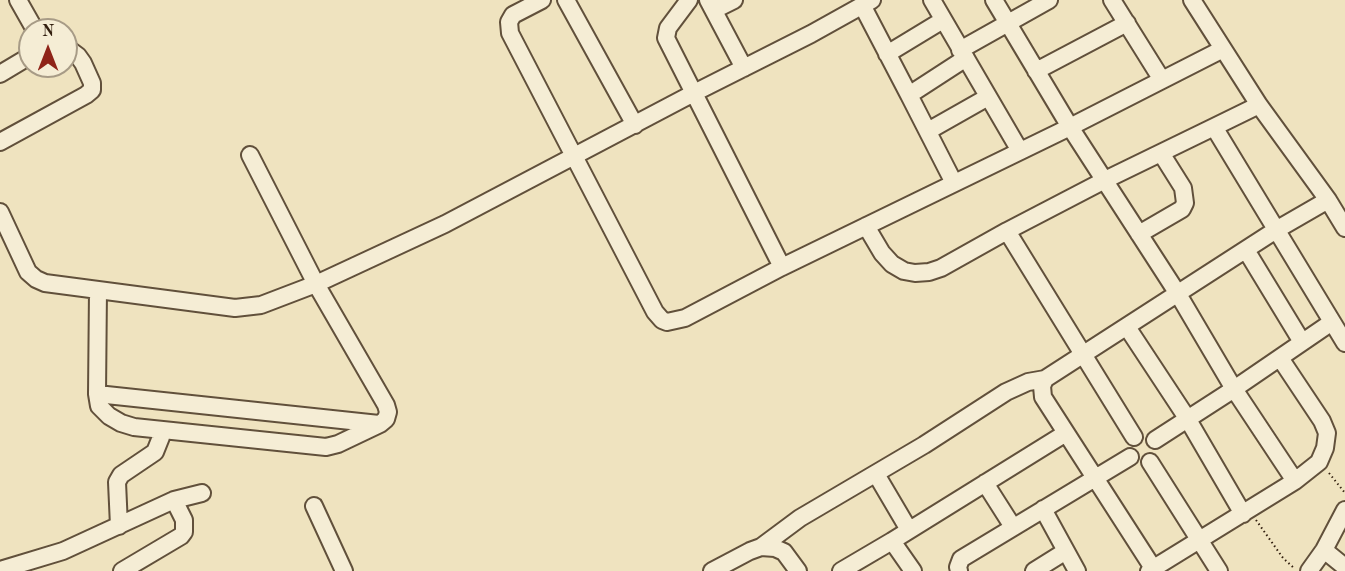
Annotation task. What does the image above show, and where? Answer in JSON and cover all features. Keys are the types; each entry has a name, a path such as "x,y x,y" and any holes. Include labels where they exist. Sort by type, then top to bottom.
{"street":[{"path":"18,0 28,18"},
{"path":"542,0 517,12 509,22 508,28 655,312 662,320 667,321 684,318 782,267 1223,49"},
{"path":"566,0 635,125"},
{"path":"689,0 668,28 666,38 692,94 782,267"},
{"path":"734,0 711,5 744,68"},
{"path":"932,0 1020,151"},
{"path":"994,0 1070,126 1178,294 1234,389 1295,481"},
{"path":"909,95 1008,22 1049,0"},
{"path":"1112,0 1162,80"},
{"path":"1192,0 1259,105 1328,200 1345,228"},
{"path":"0,212 28,272 45,283 236,308 261,305 316,285 445,224 867,3 887,54 954,183"},
{"path":"887,54 943,20"},
{"path":"1036,70 1127,23"},
{"path":"0,142 92,90 93,82 78,56"},
{"path":"0,74 18,63"},
{"path":"928,131 988,97"},
{"path":"866,226 892,264 904,271 929,272 941,268 1105,180 1259,105"},
{"path":"1214,127 1345,343"},
{"path":"1139,234 1182,209 1185,202 1183,188 1161,153"},
{"path":"98,290 97,394 99,406 121,423 159,430 326,447 338,444 386,419 388,412 386,405 316,285 250,155"},
{"path":"712,571 762,547 800,518 967,419 1006,392 1028,382 1045,379 1276,230 1328,200"},
{"path":"1007,231 1134,437"},
{"path":"1246,250 1302,342"},
{"path":"1155,440 1332,322"},
{"path":"1127,327 1246,512"},
{"path":"1045,379 1042,386 1043,398 1095,477 1151,570 1295,481 1319,462 1325,448 1327,433 1322,421 1280,358"},
{"path":"97,394 380,424"},
{"path":"119,526 117,482 121,475 155,452 161,437 159,430"},
{"path":"841,571 1066,433"},
{"path":"1141,434 1148,435 1155,440 1158,452 1150,462 1139,464 1130,457 1128,446 1134,437 1141,434"},
{"path":"959,571 961,559 1130,457"},
{"path":"1150,462 1219,571"},
{"path":"876,474 909,530"},
{"path":"986,483 1013,527"},
{"path":"0,570 63,551 174,500 202,493"},
{"path":"122,571 184,532 184,520 174,500"},
{"path":"314,506 344,571"},
{"path":"1043,509 1077,571"},
{"path":"1309,571 1324,550 1345,510"},
{"path":"892,541 913,571"},
{"path":"762,547 775,548 784,552 798,571"},
{"path":"1324,550 1345,567"},
{"path":"1034,571 1066,551"}],"path":[{"path":"1319,462 1345,493"},
{"path":"1246,512 1284,558 1298,571"}]}
